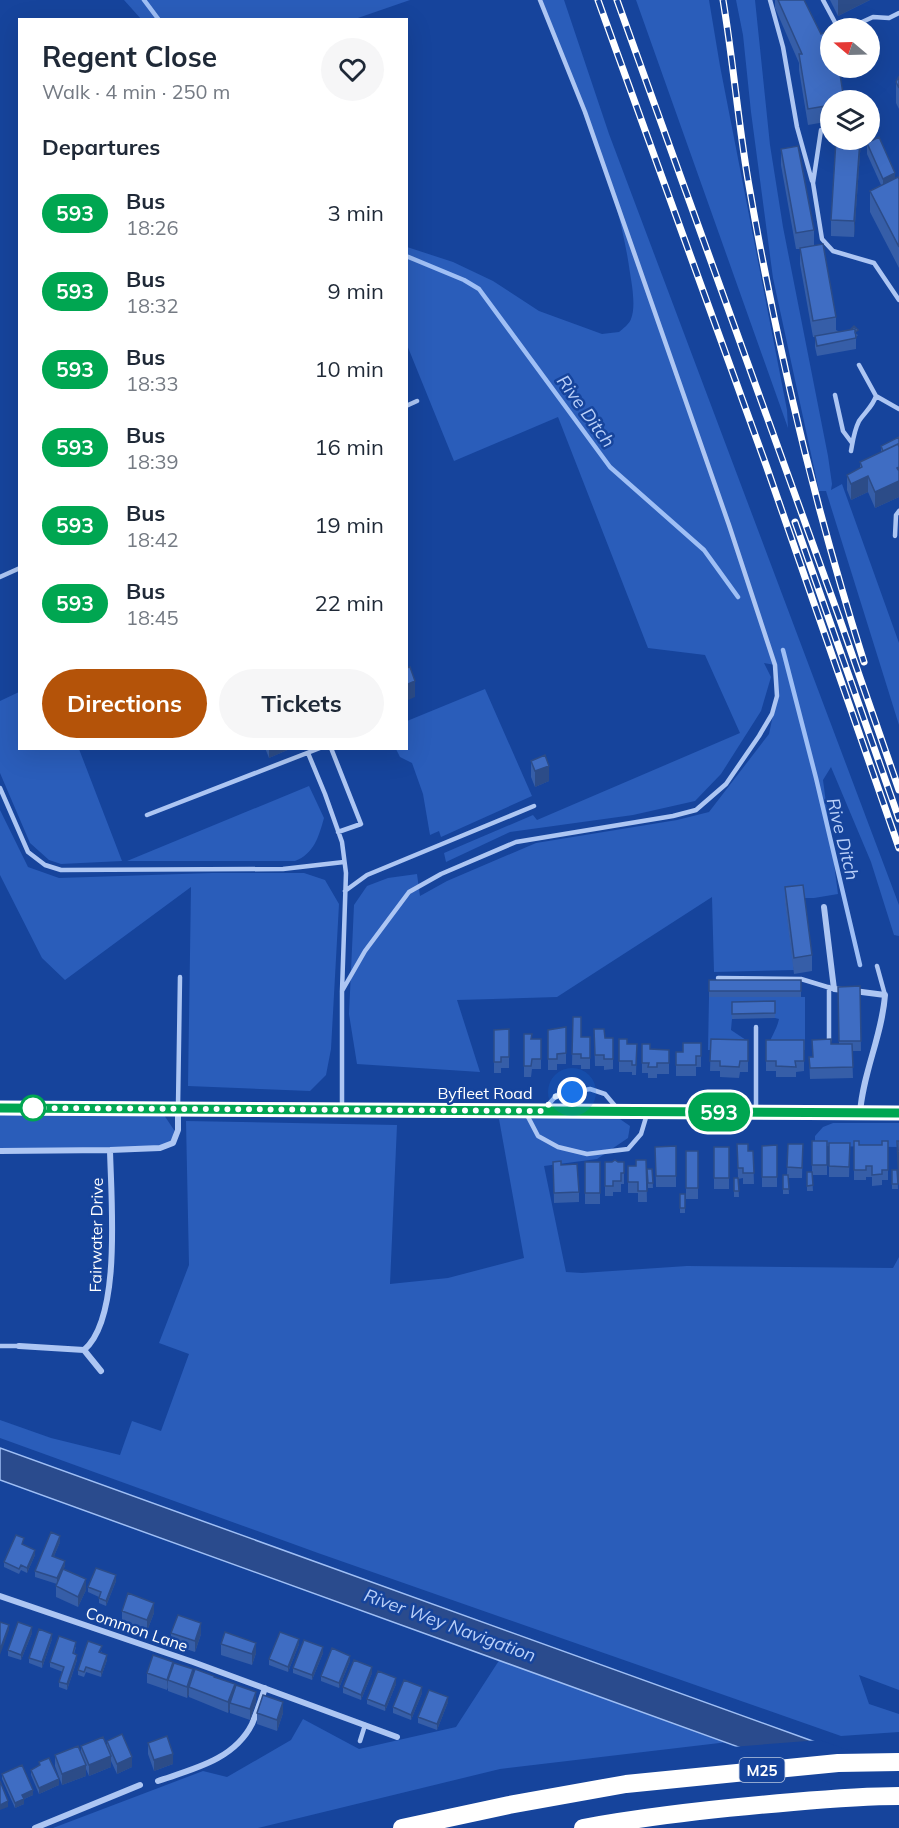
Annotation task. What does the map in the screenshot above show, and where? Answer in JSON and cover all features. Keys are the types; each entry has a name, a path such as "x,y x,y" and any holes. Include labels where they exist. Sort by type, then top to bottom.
{"highway":[{"name":"M25","path":"402,1828 509,1805 626,1784 838,1763 899,1762"},
{"name":"M25","path":"583,1828 642,1817 734,1807 899,1796"}],"main road":[{"name":"Byfleet Road","path":"0,1108 899,1113"}],"street":[{"path":"824,907 831,988 885,995 884,1015 861,1094 860,1113"},
{"path":"0,1151 160,1148 173,1143 178,1130 178,1109"},
{"name":"Fairwater Drive","path":"84,1350 92,1344 99,1333 111,1281 110,1150"},
{"path":"19,1346 84,1350 100,1371"},
{"name":"Common Lane","path":"0,1596 265,1688 397,1737"},
{"path":"158,1781 214,1761 238,1744 251,1725 265,1688"},
{"path":"35,1828 140,1785"}],"lane":[{"path":"342,991 365,951 409,892 441,874 516,842 673,816 696,810 726,784 772,714 777,696 775,665 729,525 585,112 540,0"},
{"path":"770,0 783,47 796,127 813,183 822,239 832,251 874,263 899,300"},
{"path":"823,0 833,18"},
{"path":"871,18 889,18 899,13"},
{"path":"813,183 820,137"},
{"path":"859,365 876,396 899,409"},
{"path":"835,395 843,431 852,443"},
{"path":"851,451 855,430 861,418 874,404 876,396"},
{"path":"408,405 417,401"},
{"path":"895,536 896,515 899,511"},
{"path":"0,577 18,569"},
{"path":"147,815 315,750"},
{"path":"332,750 361,824 338,832"},
{"path":"308,753 338,832 344,862 342,1110"},
{"path":"0,788 28,852 45,866 61,870 282,869 344,862"},
{"path":"345,891 367,875 534,806"},
{"path":"877,966 885,995"},
{"path":"178,1109 180,977"},
{"path":"718,978 801,979 831,988 829,1041 822,1041"},
{"path":"756,1027 756,1112"},
{"path":"543,1111 557,1095 590,1089 606,1094 620,1112"},
{"path":"524,1111 538,1136 558,1147 587,1154 628,1149 641,1134 648,1112"},
{"path":"0,1346 19,1346"},
{"path":"360,1741 365,1725"}],"shaded area":[{"path":"124,0 410,0 358,18 140,18"},
{"path":"540,0 564,0 609,134 899,905 899,936 894,935 871,862 831,767 823,780 838,894 814,898 785,898 794,970 714,972 712,897 557,997 457,1000 480,1072 357,1064 349,1014 354,905 367,886 388,878 417,874 420,896 447,881 536,843 677,820 709,812 769,734 777,696 775,665 764,663 771,677 761,711 721,774 695,801 633,815 510,832 446,862 444,853 533,815 537,820 740,733 705,655 648,648 558,417 454,461 408,347 408,247 453,262 493,281 539,311 602,334 619,332 628,324 631,319 633,302 624,238 605,168"},
{"path":"636,0 709,0 787,410 788,428"},
{"path":"736,0 755,0 770,145 783,227 828,456 831,490 842,484 899,643 899,725 826,491 819,491 773,278 743,35"},
{"path":"485,689 532,796 441,837 439,831 430,835 423,794 412,763 400,757 396,750 408,750 408,721"},
{"path":"18,692 18,750 79,750 122,861 61,864 49,860 30,843 0,773 0,701"},
{"path":"309,786 324,818 318,838 311,849 295,861 127,861"},
{"path":"0,810 28,867 59,878 212,873 304,873 325,880 339,904 331,1049 326,1075 310,1091 188,1086 191,887 65,980 42,958 0,875"},
{"path":"709,997 805,997 805,1050 767,1051 779,1019 733,1007 731,1030 746,1040 746,1051 708,1050"},
{"path":"0,1108 160,1109 174,1130 173,1143 160,1148 0,1150"},
{"path":"617,1117 630,1126 628,1138 597,1159 544,1166 566,1272 687,1266 893,1268 899,1257 899,1690 859,1675 869,1704 899,1714 899,1732 841,1736 318,1553 0,1438 0,1420 51,1438 120,1455 132,1421 161,1431 189,1354 159,1343 189,1265 186,1121 397,1125 390,1284 448,1278 524,1258 499,1119"},
{"path":"833,1123 899,1123 899,1147 815,1146 815,1136 823,1127"},
{"path":"500,1659 728,1742 500,1769 258,1828 53,1828 203,1771 227,1777 291,1740 303,1719 359,1749 456,1727"}],"water":[{"name":"River Wey Navigation","path":"0,1448 818,1743 899,1805 0,1480"}],"pier":[{"path":"820,1740 899,1769 899,1808 732,1747"}],"building":[{"path":"778,0 804,0 820,32 820,78 841,78 842,90 820,90 820,107 808,109 799,54 802,54"},
{"path":"880,139 895,173 883,179 870,150 880,150"},
{"path":"798,146 814,230 796,233 781,149"},
{"path":"835,150 859,150 854,221 831,220"},
{"path":"898,177 899,179 899,247 870,191"},
{"path":"823,244 836,317 813,321 800,248"},
{"path":"855,329 856,338 817,346 815,336"},
{"path":"899,437 899,445 883,451 881,446"},
{"path":"898,444 899,481 875,492 868,476 851,484 847,475 862,467 860,462"},
{"path":"410,667 415,681 408,684 408,668"},
{"path":"545,755 549,766 535,771 531,761"},
{"path":"803,885 812,955 794,958 785,887"},
{"path":"709,980 801,980 801,991 709,991"},
{"path":"860,986 861,1041 839,1041 838,987"},
{"path":"775,1001 775,1013 732,1014 732,1002"},
{"path":"573,1017 581,1017 581,1037 590,1037 590,1058 581,1058 581,1054 572,1054"},
{"path":"566,1027 566,1053 557,1054 557,1059 548,1059 548,1030"},
{"path":"509,1029 509,1057 501,1057 501,1062 494,1062 494,1030"},
{"path":"594,1029 604,1029 605,1038 613,1038 613,1059 604,1059 604,1055 595,1055"},
{"path":"524,1034 532,1034 531,1039 541,1039 541,1059 532,1059 531,1066 524,1066"},
{"path":"619,1039 627,1039 627,1044 637,1044 636,1065 632,1065 632,1061 619,1061"},
{"path":"711,1039 748,1040 748,1061 740,1061 739,1067 720,1066 720,1061 710,1061"},
{"path":"831,1039 831,1044 852,1044 853,1067 810,1068 809,1057 813,1057 812,1040"},
{"path":"766,1040 804,1040 804,1061 795,1061 796,1067 776,1066 776,1061 766,1061"},
{"path":"683,1043 701,1043 701,1056 696,1056 696,1065 676,1065 676,1052 683,1052"},
{"path":"642,1044 650,1044 650,1049 669,1050 669,1063 657,1063 657,1067 648,1067 649,1063 642,1063"},
{"path":"812,1141 827,1141 827,1165 812,1165"},
{"path":"854,1141 859,1141 859,1145 882,1145 882,1141 888,1141 888,1170 882,1170 882,1174 872,1175 872,1166 866,1166 866,1170 854,1170"},
{"path":"897,1141 899,1141 899,1183"},
{"path":"829,1143 850,1143 849,1167 829,1166"},
{"path":"737,1144 748,1144 748,1151 753,1151 754,1173 743,1173 743,1168 738,1168"},
{"path":"788,1144 803,1144 802,1168 787,1167"},
{"path":"777,1145 777,1177 762,1177 762,1146"},
{"path":"676,1146 676,1176 656,1176 655,1147"},
{"path":"714,1147 729,1147 729,1178 714,1178"},
{"path":"686,1151 698,1151 698,1188 686,1188"},
{"path":"615,1160 624,1162 621,1181 613,1181 613,1186 605,1186 605,1162"},
{"path":"636,1160 646,1160 647,1191 638,1191 638,1182 628,1182 628,1166 636,1166"},
{"path":"561,1161 561,1165 577,1164 579,1192 554,1193 553,1162"},
{"path":"585,1162 600,1162 600,1193 585,1193"},
{"path":"647,1169 652,1169 653,1183 648,1183"},
{"path":"892,1170 897,1170 898,1184 892,1184"},
{"path":"807,1172 812,1172 813,1185 807,1186"},
{"path":"783,1175 788,1175 789,1189 783,1189"},
{"path":"734,1178 738,1178 739,1191 734,1191"},
{"path":"680,1194 685,1194 685,1208 680,1208"},
{"path":"51,1532 60,1536 52,1556 65,1561 57,1578 35,1571"},
{"path":"16,1535 24,1538 22,1544 35,1550 27,1568 21,1565 19,1569 4,1562"},
{"path":"96,1568 116,1575 106,1601 99,1598 101,1592 88,1587"},
{"path":"63,1569 86,1579 78,1597 56,1586"},
{"path":"128,1593 154,1603 147,1620 122,1611"},
{"path":"178,1615 201,1623 195,1641 171,1633"},
{"path":"0,1622 9,1625 0,1650"},
{"path":"18,1622 32,1627 21,1655 8,1650"},
{"path":"39,1629 52,1634 42,1662 29,1658"},
{"path":"225,1632 256,1643 252,1654 221,1644"},
{"path":"280,1632 299,1639 288,1667 269,1659"},
{"path":"59,1636 76,1642 73,1653 77,1655 67,1684 59,1682 64,1667 50,1662"},
{"path":"304,1640 323,1647 312,1675 293,1668"},
{"path":"88,1641 102,1646 99,1652 107,1655 101,1672 86,1667 84,1672 78,1670"},
{"path":"332,1648 350,1656 339,1683 321,1676"},
{"path":"153,1655 173,1662 167,1680 147,1673"},
{"path":"354,1660 372,1667 361,1695 343,1687"},
{"path":"174,1663 193,1669 187,1687 168,1680"},
{"path":"195,1669 235,1684 228,1702 189,1687"},
{"path":"378,1671 396,1678 385,1706 367,1699"},
{"path":"404,1680 422,1687 411,1715 393,1707"},
{"path":"236,1685 256,1692 250,1709 230,1703"},
{"path":"429,1690 448,1697 437,1724 418,1717"},
{"path":"263,1695 283,1702 277,1720 257,1713"},
{"path":"122,1734 132,1757 117,1764 107,1741"},
{"path":"167,1736 173,1754 154,1760 148,1743"},
{"path":"103,1737 111,1756 89,1765 81,1746"},
{"path":"78,1746 86,1765 62,1774 55,1755"},
{"path":"49,1758 59,1779 39,1788 31,1770 40,1765 39,1762"},
{"path":"22,1765 33,1790 22,1795 24,1799 15,1803 2,1774"},
{"path":"0,1781 8,1801 0,1805"}],"waterway":[{"name":"Rive Ditch","path":"144,0 158,18"},
{"name":"Rive Ditch","path":"408,257 464,280 479,289 610,467 704,550 738,597"},
{"name":"Rive Ditch","path":"783,650 860,965"}],"railway":[{"path":"598,0 766,465 899,848"},
{"path":"617,0 899,790"},
{"path":"723,0 744,158 771,302 813,483 864,662"},
{"path":"795,522 899,819"}],"bus line":[{"name":"593","path":"0,1108 899,1113"}],"route":[{"path":"33,1108 543,1111 557,1095 572,1092"}]}
